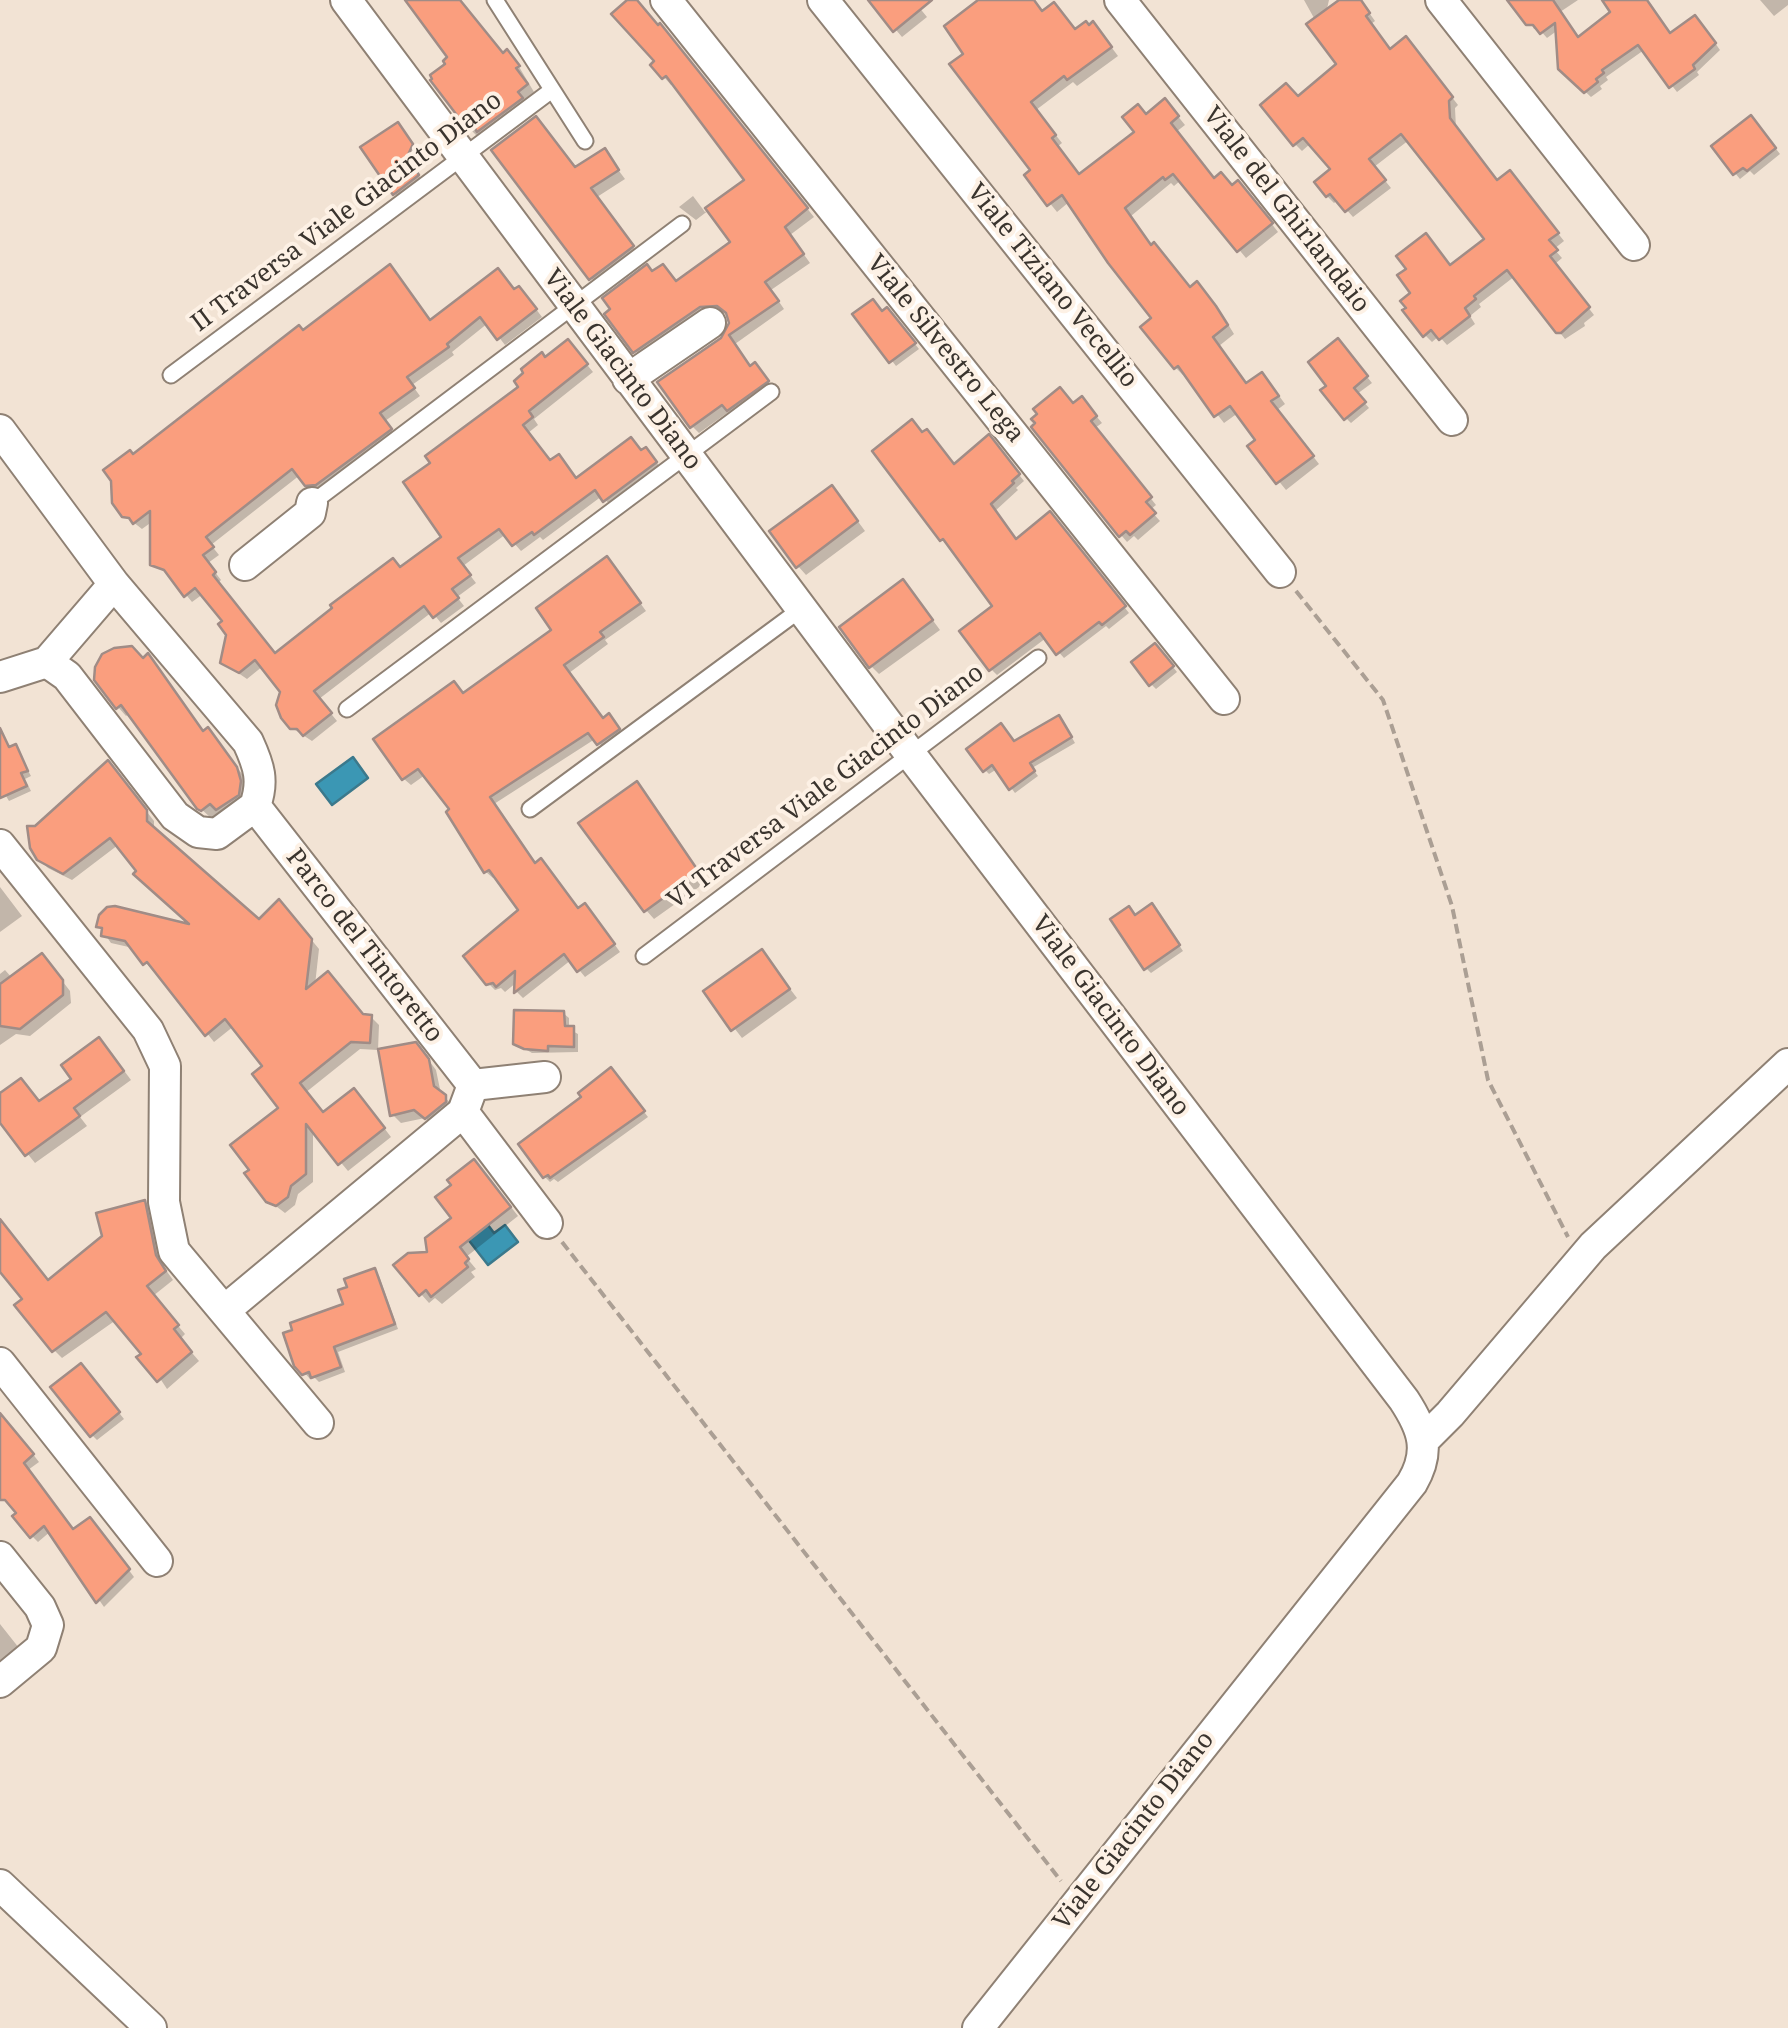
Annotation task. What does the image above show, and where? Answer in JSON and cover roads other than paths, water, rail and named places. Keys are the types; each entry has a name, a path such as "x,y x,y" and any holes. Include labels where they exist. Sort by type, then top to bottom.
{"street":[{"name":"Viale Silvestro Lega","path":"666,0 1224,699"},
{"name":"Viale Tiziano Vecellio","path":"823,0 1280,572"},
{"name":"Viale del Ghirlandaio","path":"1120,0 1452,420"},
{"path":"1441,0 1634,245"},
{"name":"Viale Giacinto Diano","path":"348,1 911,755 1404,1400 1424,1440 1421,1465 1412,1482 978,2028"},
{"path":"628,379 710,323"},
{"path":"0,430 114,584 248,742 262,786 255,806 217,834 198,832 175,816 67,676 47,662"},
{"path":"245,565 310,514 312,503 303,502 272,525"},
{"path":"0,677 47,662 114,584"},
{"name":"Parco del Tintoretto","path":"255,806 468,1098 547,1223"},
{"path":"0,846 148,1030 165,1066 164,1202 174,1251 318,1424"},
{"path":"1424,1440 1581,1260 1788,1064"},
{"path":"226,1310 468,1098 545,1077"},
{"path":"0,1364 158,1561"},
{"path":"0,1557 40,1607 48,1625 40,1648 0,1682"},
{"path":"0,1885 151,2028"}],"lane":[{"path":"495,0 585,140"},
{"name":"II Traversa Viale Giacinto Diano","path":"171,374 552,90"},
{"path":"312,503 682,224"},
{"path":"347,710 771,392"},
{"path":"530,808 801,609"},
{"name":"VI Traversa Viale Giacinto Diano","path":"644,956 1038,658"}],"water":[{"path":"353,757 368,778 332,805 316,784"},
{"path":"488,1225 494,1233 505,1225 518,1242 488,1265 467,1238"}]}
